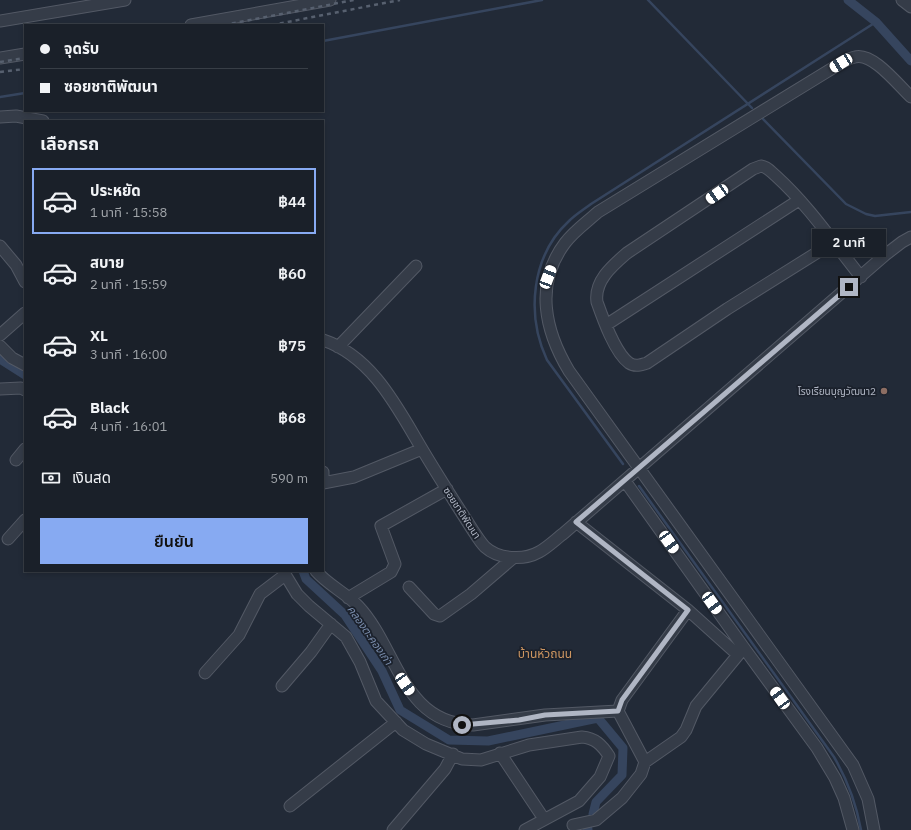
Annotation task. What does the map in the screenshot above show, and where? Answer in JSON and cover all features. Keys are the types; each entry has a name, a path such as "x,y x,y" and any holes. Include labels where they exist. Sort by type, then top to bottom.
{"street":[{"path":"0,21 125,0"},
{"path":"197,24 330,0"},
{"path":"902,0 911,8"},
{"path":"0,58 24,54"},
{"path":"874,830 868,799 853,765 569,371 552,340 547,317 548,277 564,243 572,234 598,212 644,186 726,132 856,56 863,57 877,64 911,97"},
{"path":"0,117 23,120"},
{"path":"834,242 726,309 647,363 640,365 628,362 621,354 606,325 597,302 596,294 608,270 627,253 761,166 769,170 799,200 834,242 861,277"},
{"path":"606,325 799,200"},
{"name":"ซอยชาติพัฒนา","path":"324,340 347,351 367,368 383,388 485,547 502,556 513,558 538,553 625,481 902,242 911,237"},
{"path":"0,246 16,265 24,280"},
{"path":"338,347 416,266"},
{"path":"0,335 24,314"},
{"path":"0,346 12,358 24,364"},
{"path":"0,389 21,388 24,390"},
{"path":"324,483 354,477 422,449"},
{"path":"16,460 24,450"},
{"path":"625,481 741,652 827,763 844,798 853,830"},
{"path":"348,598 391,572 395,564 381,526 447,489"},
{"path":"8,539 24,521"},
{"path":"576,522 741,652"},
{"path":"409,587 434,614 440,616 471,594 513,558"},
{"path":"317,572 322,578 358,607 375,632 399,676 418,702 442,718 462,725 472,725 545,715 618,711"},
{"path":"205,673 239,635 260,594 284,573 297,594 346,637 360,662 376,701 403,730 426,744 462,758 481,760 529,745 582,737 591,738 603,746 609,756 600,777 579,801 525,830"},
{"path":"645,762 618,711 622,700 688,610"},
{"path":"282,686 311,652 331,624"},
{"path":"569,806 574,815 573,828 596,820 622,798 641,774 645,762 681,737 686,730 696,706 741,652"},
{"path":"290,806 396,722"},
{"path":"500,753 544,819"},
{"path":"393,830 445,769 453,754"}],"waterway":[{"path":"324,41 542,0"},
{"path":"648,0 752,108"},
{"path":"848,0 876,22 911,61"},
{"path":"623,464 547,360 540,343 536,324 536,287 540,268 556,235 569,221 591,204 876,22"},
{"path":"0,97 24,93"},
{"path":"761,117 846,204 866,214 875,216 911,212"},
{"name":"คลองตะคองเก่า","path":"0,356 3,361 24,374"},
{"path":"639,486 834,757 851,792 857,810 861,830"},
{"name":"คลองตะคองเก่า","path":"303,572 306,579 345,615 382,671 400,710 449,740 488,741 598,718 623,748 622,775 596,802 593,814"}],"railway":[{"path":"229,24 354,0"},
{"path":"277,24 400,0"},
{"path":"0,62 24,58"},
{"path":"0,72 24,69"}],"place":[{"name":"โรงเรียนบุญวัฒนา2","path":"884,391"}],"district":[{"name":"บ้านหัวถนน","path":"545,653"}],"route":[{"path":"462,725 519,720 545,715 618,711 622,700 688,610 576,522 720,400 849,287"}]}
